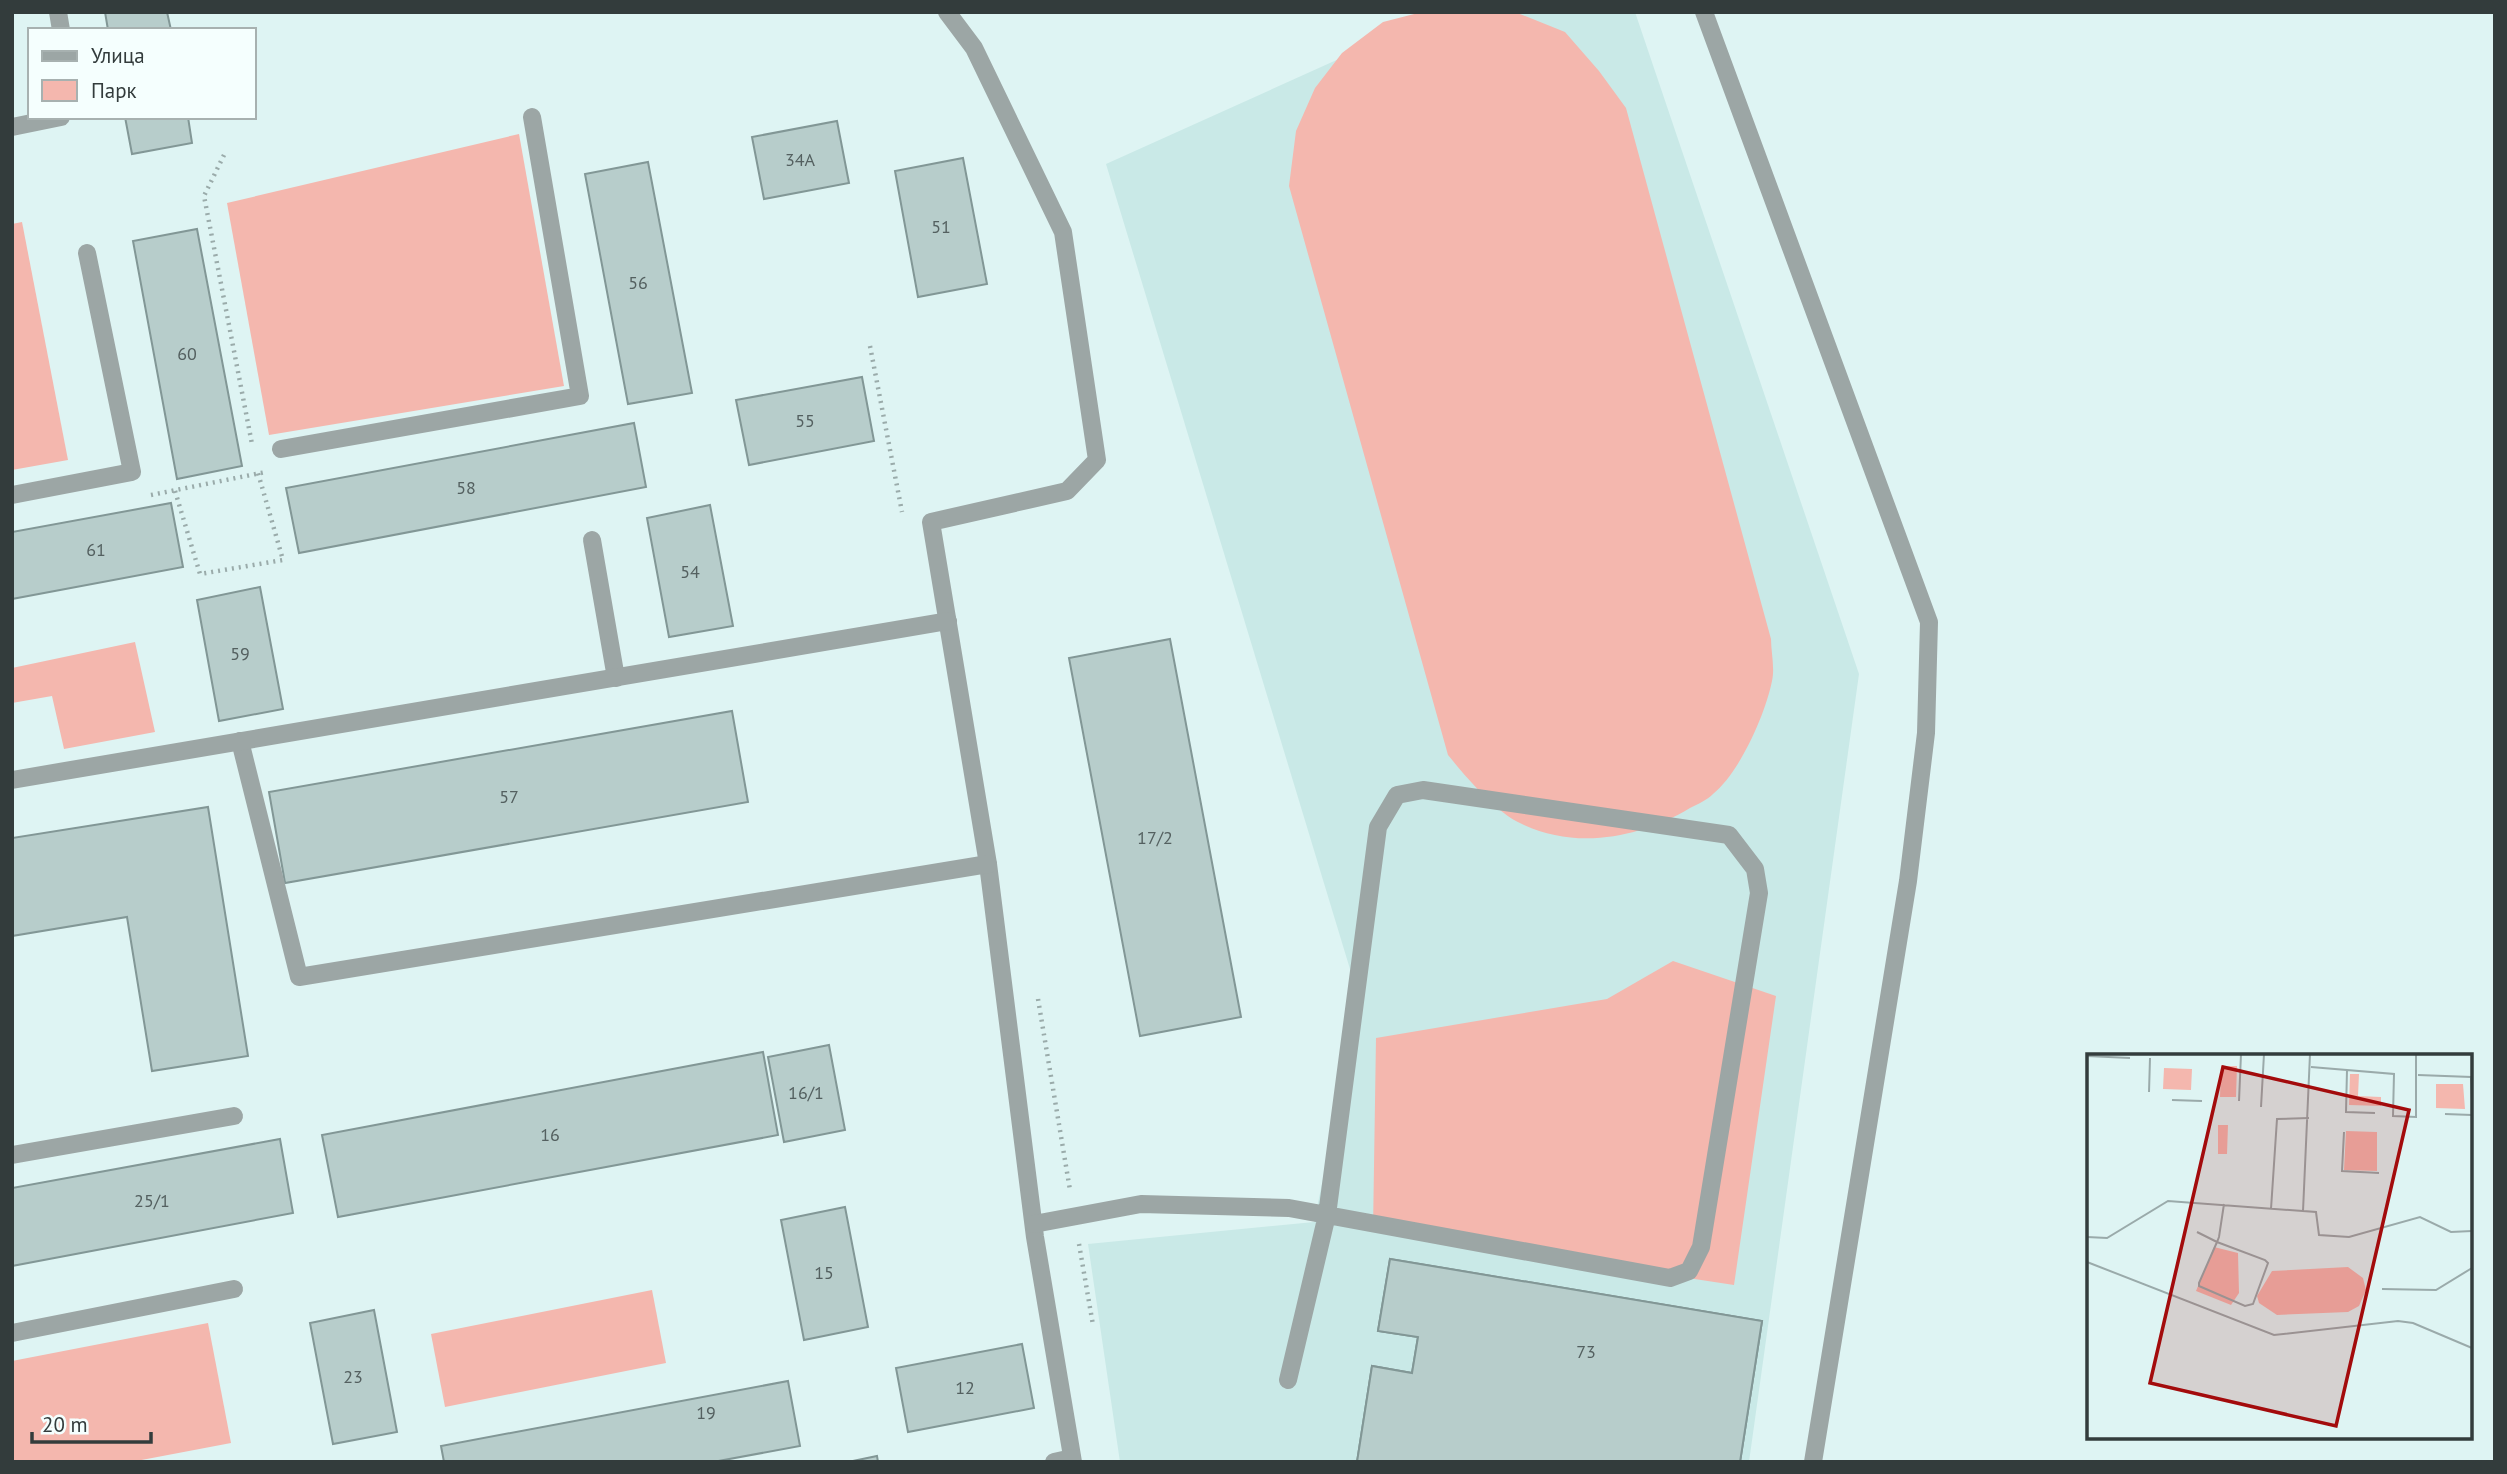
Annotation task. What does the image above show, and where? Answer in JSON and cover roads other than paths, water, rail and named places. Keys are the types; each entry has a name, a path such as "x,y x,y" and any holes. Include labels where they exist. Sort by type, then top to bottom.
{"street":[{"path":"947,12 974,48 1063,232 1097,460 1067,491 931,522 988,864 1066,1460"},
{"path":"1704,12 1929,622 1926,733 1908,881 1813,1462"},
{"path":"281,449 580,396 532,117"},
{"path":"12,127 51,119"},
{"path":"12,495 132,472 87,253"},
{"path":"592,540 616,678"},
{"path":"12,780 948,621"},
{"path":"240,741 299,977 988,864"},
{"path":"1034,1224 1141,1203 1289,1208 1326,1215 1670,1278 1689,1271 1701,1247 1759,893 1755,869 1729,835 1423,790 1397,794 1378,827 1326,1215 1287,1380"},
{"path":"12,1155 234,1116"},
{"path":"12,1334 234,1289"}]}
